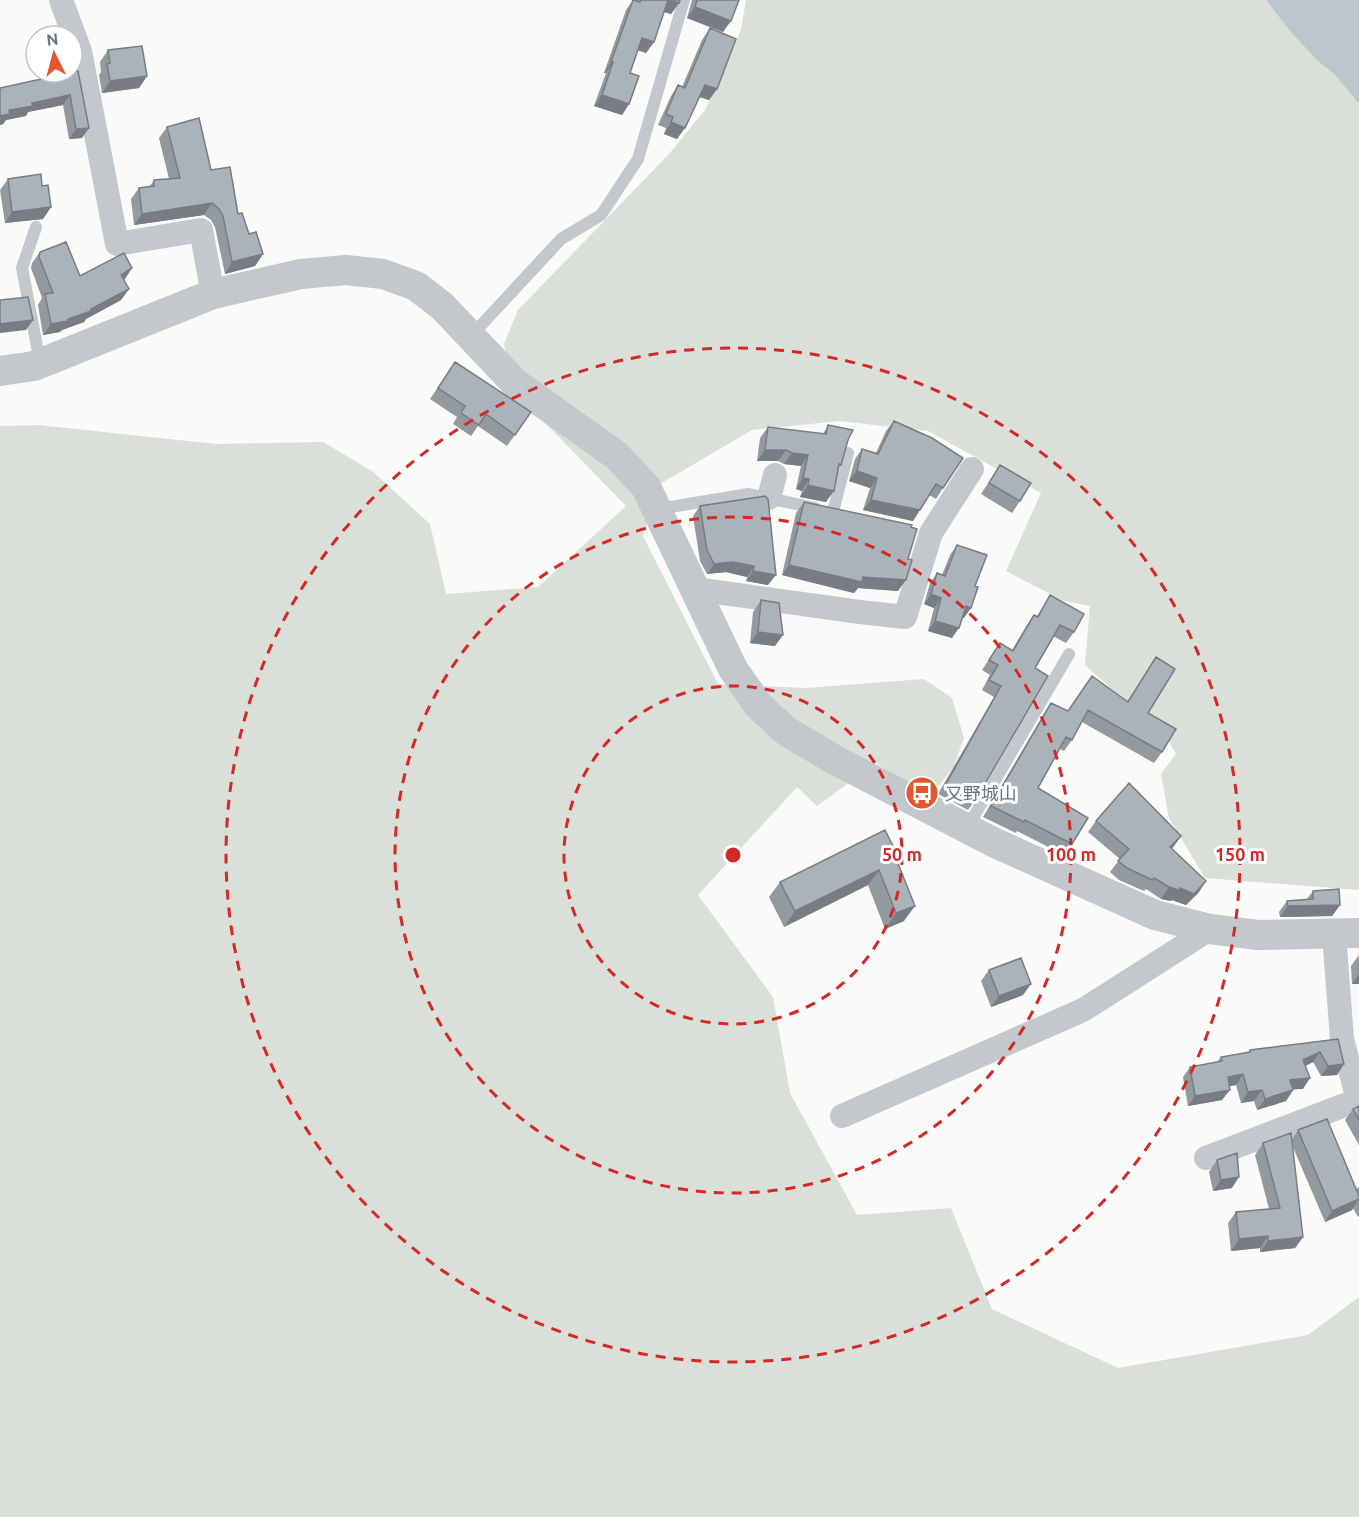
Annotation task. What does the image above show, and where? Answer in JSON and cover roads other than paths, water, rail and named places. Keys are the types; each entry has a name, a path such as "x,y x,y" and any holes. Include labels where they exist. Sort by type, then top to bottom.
{"street":[{"path":"61,0 80,51 117,244 201,230 213,294"},
{"path":"0,371 40,364 213,294 301,274 346,270 382,274 416,286 442,306 516,384 617,456 646,487 733,669 758,705 786,731 835,760 993,842 1155,915 1210,928 1258,935 1347,934 1342,1039 1358,1100 1206,1158"},
{"path":"695,589 905,617 925,531 972,470"},
{"path":"769,498 775,475"},
{"path":"842,1116 1083,1010 1210,928"}],"lane":[{"path":"471,337 561,239 601,215 638,159 684,0"},
{"path":"36,227 22,268 40,364"},
{"path":"657,509 749,494 838,513 848,453"},
{"path":"967,829 1069,654"}],"place":[{"name":"又野城山","path":"922,793"}]}
